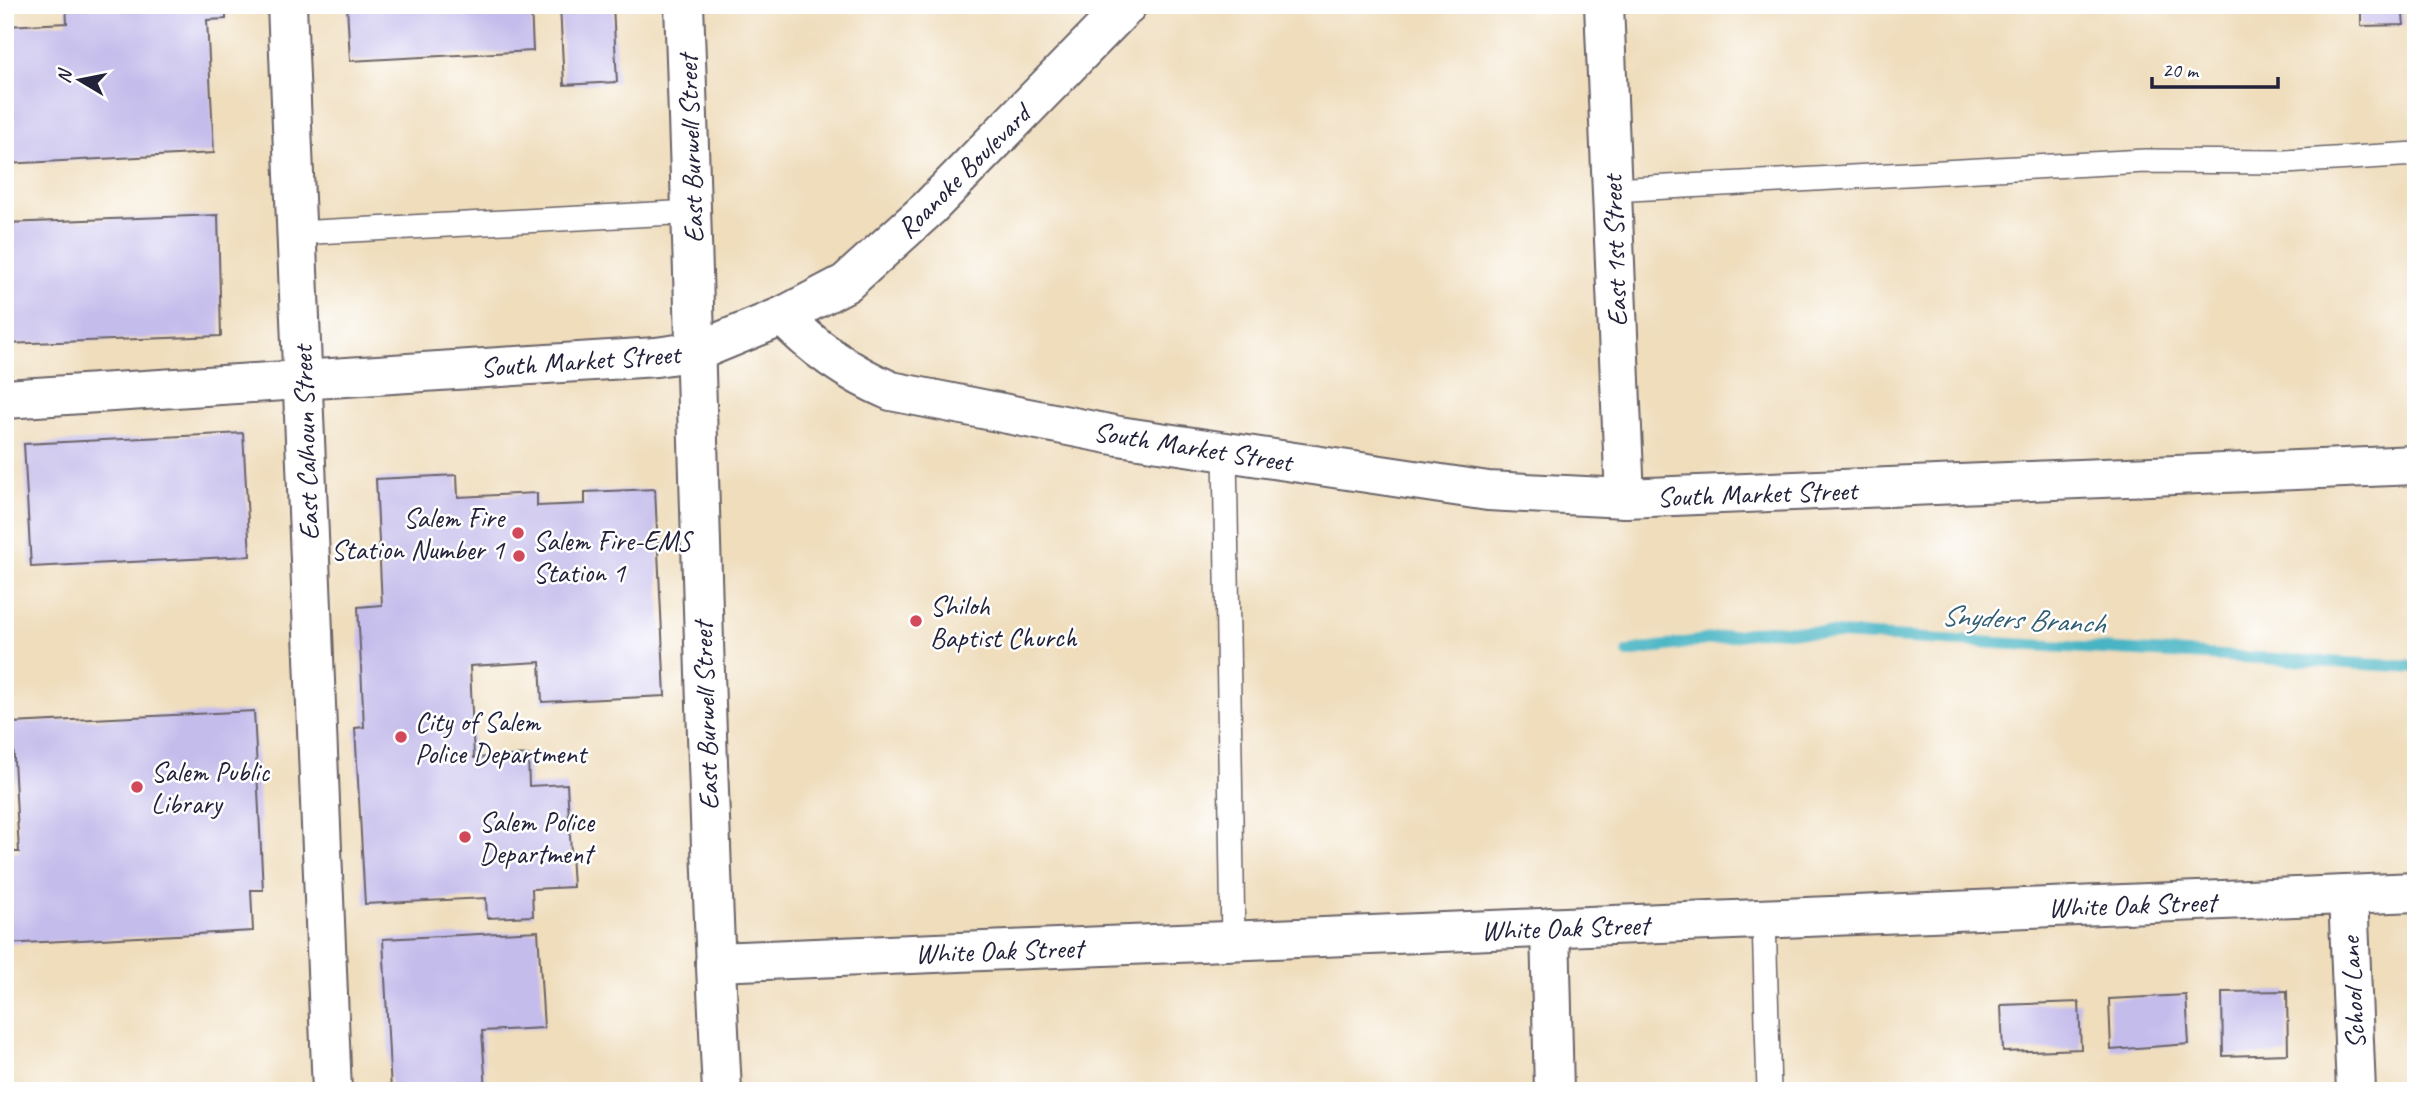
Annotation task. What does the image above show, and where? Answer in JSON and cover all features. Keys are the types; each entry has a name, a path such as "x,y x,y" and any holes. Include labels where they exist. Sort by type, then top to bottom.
{"street":[{"name":"East Calhoun Street","path":"287,5 332,1091"},
{"name":"East Burwell Street","path":"684,5 698,351 704,725 722,1091"},
{"name":"Roanoke Boulevard","path":"783,316 846,283 929,208 1127,5"},
{"name":"East 1st Street","path":"1604,5 1625,498"},
{"name":"South Market Street","path":"5,399 656,357 698,351 783,316 810,344 856,376 891,391 1119,436 1488,491 1625,498 2416,465"},
{"name":"White Oak Street","path":"715,962 2416,892"},
{"name":"School Lane","path":"2348,895 2356,1091"},
{"path":"1550,927 1554,1091"}],"lane":[{"path":"1612,190 2146,161 2285,162 2416,154"},
{"path":"296,233 692,212"},
{"path":"1225,452 1233,941"},
{"path":"1763,919 1769,1091"}],"building":[{"path":"66,5 226,5 226,19 207,20 214,153 5,164 5,26 67,23"},
{"path":"347,5 531,5 533,51 350,61"},
{"path":"560,5 613,5 617,82 564,85"},
{"path":"2357,5 2402,5 2404,25 2361,26 2361,10 2357,9"},
{"path":"218,215 221,336 5,344 5,223"},
{"path":"243,433 250,556 31,567 24,444"},
{"path":"457,475 458,497 537,493 537,506 585,504 585,492 655,489 665,696 542,702 540,662 470,666 474,758 528,755 529,786 567,784 573,887 532,889 533,916 487,918 486,898 365,904 355,728 364,727 358,607 382,605 376,479"},
{"name":"Salem Public Library","path":"254,711 263,890 251,890 253,931 5,944 5,852 19,852 12,723"},
{"path":"538,931 544,1028 482,1031 486,1091 391,1091 383,939"},
{"path":"2287,991 2288,1054 2223,1056 2222,992"},
{"path":"2186,995 2189,1044 2111,1050 2109,999"},
{"path":"2079,1002 2081,1049 2003,1052 2001,1005"}],"waterway":[{"name":"Snyders Branch","path":"1628,652 1769,630 2416,667"}],"place":[{"name":"Salem Fire Station Number 1","path":"518,533"},
{"name":"Salem Fire-EMS Station 1","path":"519,556"},
{"name":"Shiloh Baptist Church","path":"916,621"},
{"name":"City of Salem Police Department","path":"401,737"},
{"name":"Salem Public Library","path":"137,787"},
{"name":"Salem Police Department","path":"465,837"}]}
